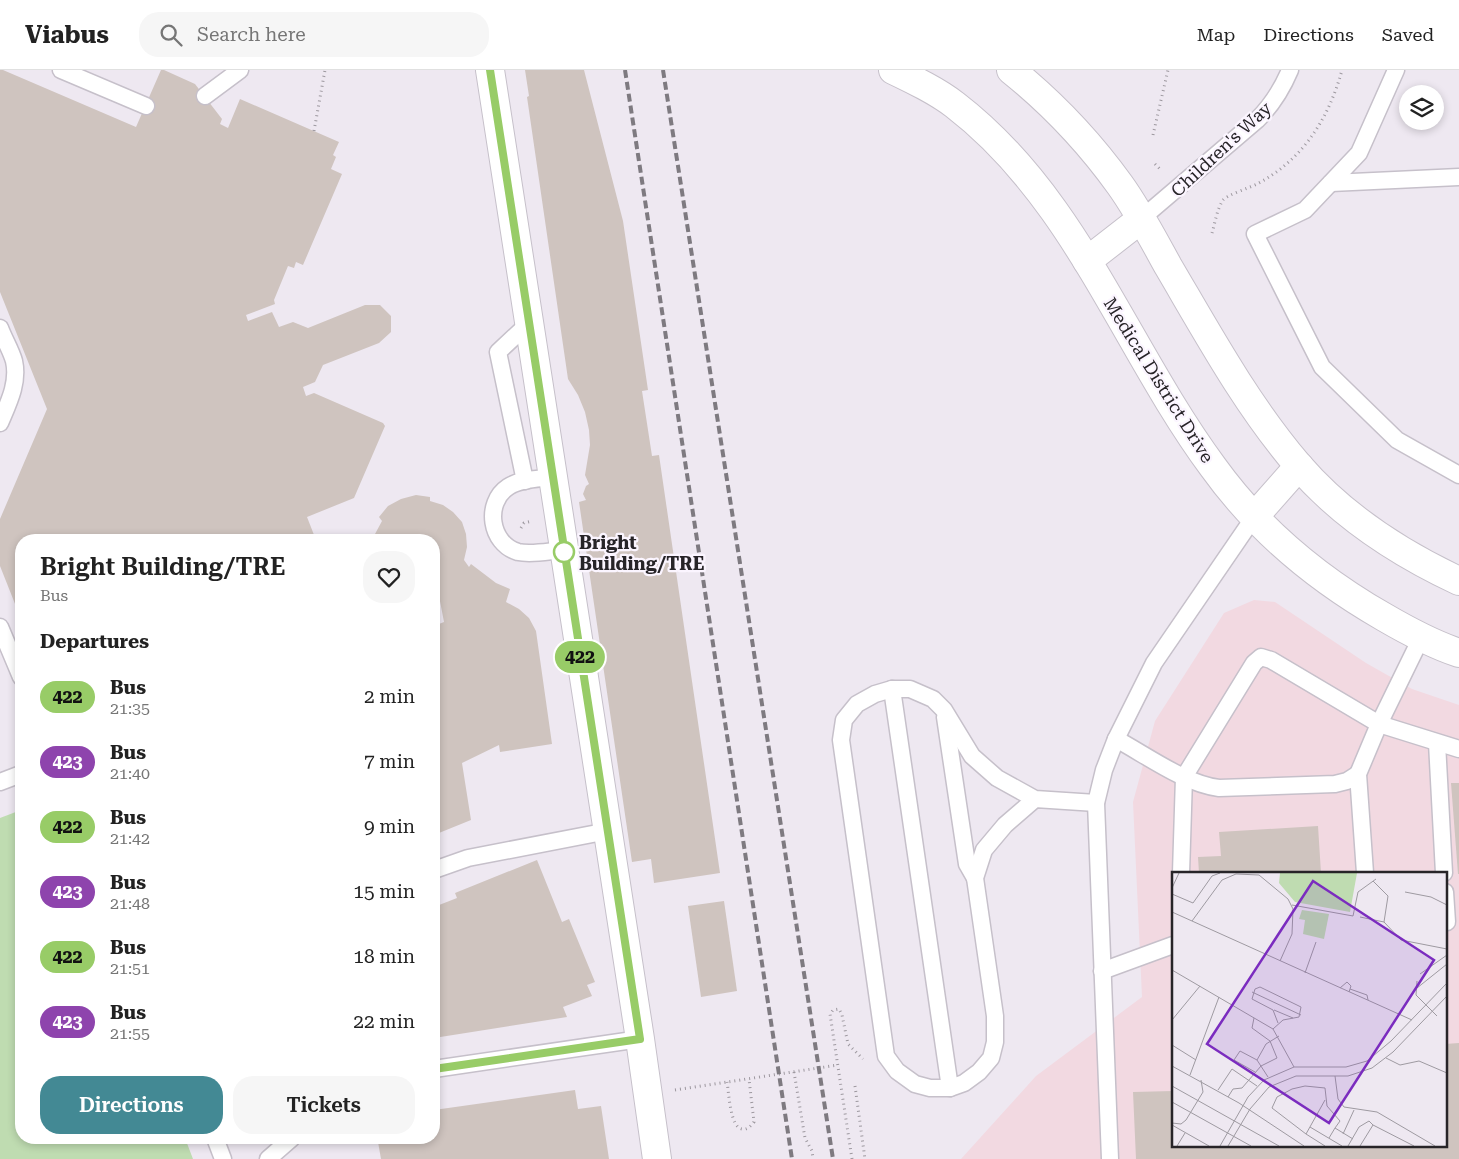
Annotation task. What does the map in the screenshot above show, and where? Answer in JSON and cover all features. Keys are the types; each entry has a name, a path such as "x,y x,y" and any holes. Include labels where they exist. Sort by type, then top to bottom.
{"main road":[{"path":"490,70 657,1159"},
{"name":"Medical District Drive","path":"894,70 954,104 1001,145 1036,185 1062,221 1177,412 1208,459 1254,517 1298,560 1353,600 1421,638 1459,653"},
{"path":"1011,70 1038,92 1084,140 1120,185 1142,219 1229,369 1258,414 1299,466 1337,504 1388,542 1459,581"},
{"path":"1086,261 1142,219"},
{"path":"1254,517 1299,466"}],"lane":[{"path":"61,70 146,106"},
{"path":"205,96 240,70"},
{"name":"Children's Way","path":"1142,219 1257,120 1282,89 1290,70"},
{"path":"1396,70 1359,153 1305,210 1255,234 1322,367 1397,440 1459,475"},
{"path":"1331,183 1459,177"},
{"path":"524,481 498,352 528,324"},
{"path":"0,328 14,362 15,381 11,398 0,423"},
{"path":"552,476 517,482 507,488 499,496 494,506 493,522 499,538 508,547 516,551 527,553 564,550"},
{"path":"1110,1159 1096,804 1104,770 1116,739 1154,663 1254,517"},
{"path":"0,627 15,663"},
{"path":"1365,872 1358,774 1379,724 1421,638"},
{"path":"1182,872 1184,777 1254,663 1262,657 1271,660 1379,724 1459,749"},
{"path":"944,710 967,864 975,878 995,1016 994,1042 991,1058 979,1072 964,1083 950,1088 930,1088 915,1084 897,1071 886,1056 841,740 844,720 857,704 875,694 892,689 910,689 933,699 944,710 972,756 997,778 1035,799 1096,804"},
{"path":"892,689 950,1088"},
{"path":"1116,739 1184,777 1206,787 1335,784 1348,781 1358,774"},
{"path":"1437,743 1444,872"},
{"path":"0,782 15,776"},
{"path":"975,878 984,850 1005,825 1035,799"},
{"path":"440,868 468,858 608,831"},
{"path":"1446,907 1446,922"},
{"path":"1102,971 1172,945"},
{"path":"440,1068 640,1039"},
{"path":"217,1144 223,1159"},
{"path":"268,1159 285,1144"}],"path":[{"path":"314,131 324,70"},
{"path":"1153,135 1168,70"},
{"path":"1212,233 1223,200 1229,195 1243,191 1271,176 1302,148 1317,130 1333,100 1342,70"},
{"path":"1155,164 1161,170"},
{"path":"518,533 524,523 535,521"},
{"path":"852,1159 830,1014 833,1010 839,1010 842,1015 848,1044 863,1059"},
{"path":"674,1090 838,1065"},
{"path":"794,1072 805,1138 812,1151 813,1159"},
{"path":"727,1082 733,1123 738,1128 745,1130 754,1122 749,1080"},
{"path":"855,1086 865,1159"}],"shaded area":[{"path":"1254,600 1275,602 1366,663 1412,689 1459,705 1459,1159 961,1159 1036,1076 1142,997 1133,802 1155,721 1224,613"}],"green space":[{"path":"15,812 15,1144 187,1144 193,1159 0,1159 0,818"}],"building":[{"path":"0,70 136,127 161,70 164,70 195,84 222,119 220,124 228,128 240,99 339,142 333,155 336,157 331,169 342,174 303,265 296,262 294,268 288,266 274,300 275,304 246,315 248,321 272,312 279,327 293,322 308,328 365,305 380,305 391,316 391,332 379,343 323,365 315,382 303,387 306,396 314,393 383,423 385,426 354,498 307,517 314,534 15,534 15,604 0,566 0,519 47,409 0,292"},
{"path":"525,70 584,70 623,221 648,390 642,391 652,456 659,455 720,873 654,883 651,859 632,862 579,502 586,500 583,494 586,486 589,484 585,475 590,445 589,430 585,412 578,395 568,379 527,97 529,96"},
{"path":"416,495 430,497 430,501 443,505 453,512 462,522 466,534 467,547 464,560 469,567 471,564 496,583 510,589 506,602 519,609 529,618 536,631 552,744 500,752 499,745 462,763 471,820 440,833 440,624 444,622 440,601 440,534 375,534 382,521 379,517 388,506 401,499"},
{"path":"1451,783 1459,783 1459,874 1458,874"},
{"path":"1318,826 1321,872 1199,872 1198,857 1221,856 1219,832"},
{"path":"537,860 562,922 569,919 595,982 587,985 592,996 563,1007 567,1017 440,1037 440,905 457,898 455,893"},
{"path":"724,901 737,991 701,997 688,906"},
{"path":"1459,1043 1459,1159 1136,1159 1133,1092 1172,1091 1172,1146 1446,1146 1446,1044"},
{"path":"575,1090 578,1109 601,1106 609,1159 381,1159 378,1144 440,1144 440,1109"}],"railway":[{"path":"625,70 792,1159"},
{"path":"663,70 833,1159"}],"bus line":[{"name":"422","path":"440,1068 640,1039 490,70"}],"place":[{"name":"Bright Building/TRE","path":"564,552"}]}
